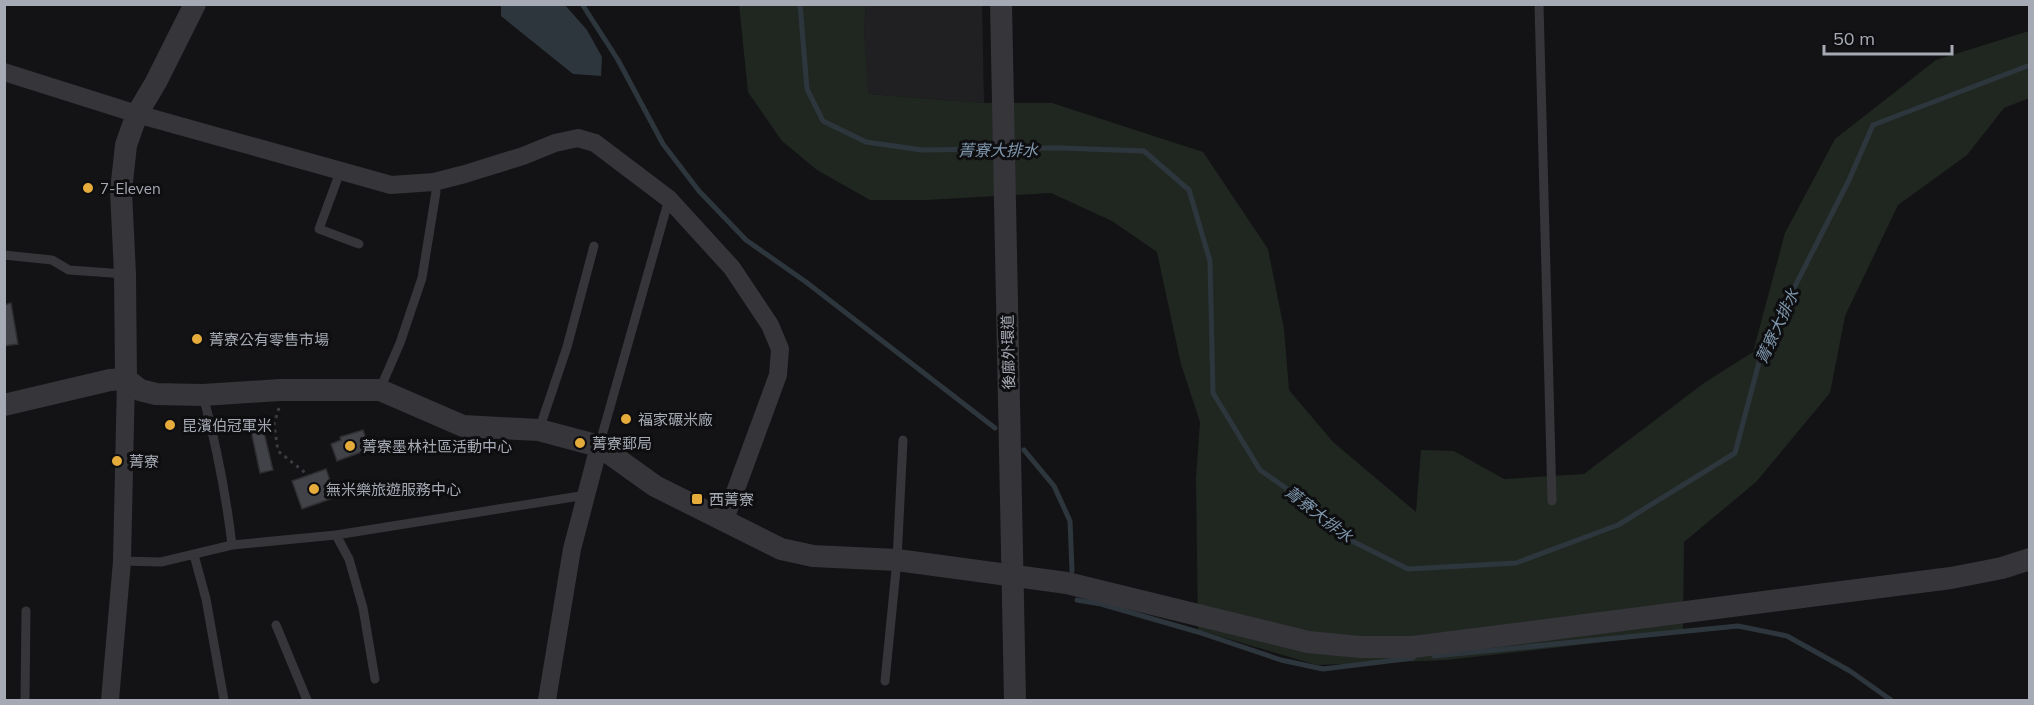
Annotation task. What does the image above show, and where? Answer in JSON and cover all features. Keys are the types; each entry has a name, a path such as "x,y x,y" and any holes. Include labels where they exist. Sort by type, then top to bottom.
{"street":[{"path":"110,700 122,561 126,379 121,191 126,145 137,114 156,82 195,4"},
{"name":"後廍外環道","path":"1001,4 1015,700"},
{"path":"4,72 137,114 391,185 434,182 504,162 555,143 578,138 596,143 669,199 732,268 771,325 780,350 778,375 724,522"},
{"path":"4,405 110,380 126,379 140,390 156,394 203,395 280,390 380,390 463,426 539,430 598,446 655,486 781,549 813,556 897,560 1067,583 1308,642 1360,648 1413,647 1951,578 2002,568 2030,559"},
{"path":"547,700 568,568 598,446"}],"lane":[{"path":"1539,4 1552,501"},
{"path":"340,172 319,229 359,244"},
{"path":"380,390 400,343 422,278 436,192 434,182"},
{"path":"598,446 669,199"},
{"path":"539,430 567,347 594,246"},
{"path":"4,255 52,260 69,270 125,274"},
{"path":"203,395 214,434 227,501 231,545"},
{"path":"885,681 897,560 903,440"},
{"path":"122,561 161,562 231,545 336,535 586,495"},
{"path":"336,535 349,558 363,608 375,679"},
{"path":"194,555 206,599 224,700"},
{"path":"25,700 26,611"},
{"path":"276,625 307,700"}],"path":[{"path":"280,390 282,402 274,424 278,451 308,475"}],"shaded area":[{"path":"739,4 866,5 864,30 868,94 984,103 1052,103 1203,152 1268,249 1284,329 1289,390 1333,442 1416,512 1421,450 1454,451 1504,479 1584,474 1704,383 1753,352 1785,233 1835,139 1936,60 2029,31 2029,98 2004,108 1967,155 1898,205 1845,316 1830,393 1756,482 1684,542 1683,633 1447,660 1317,665 1198,630 1196,479 1200,422 1181,364 1157,252 1112,221 1051,193 926,200 870,200 817,170 782,141 748,92"},
{"path":"501,5 565,5 587,30 602,57 601,76 573,74 501,16"},
{"path":"866,5 982,5 984,103 867,94 864,30"}],"building":[{"path":"11,303 18,344 4,346 4,305"},
{"path":"263,428 273,470 260,473 251,431"},
{"name":"菁寮墨林社區活動中心","path":"363,430 370,449 337,461 331,444 341,440 340,437"},
{"name":"無米樂旅遊服務中心","path":"326,469 336,497 302,509 292,481"}],"waterway":[{"path":"582,4 618,60 663,144 699,191 746,240 806,282 995,428"},
{"name":"菁寮大排水","path":"800,4 807,89 823,121 866,142 922,150 998,149"},
{"name":"菁寮大排水","path":"1011,148 1144,151 1189,190 1210,261 1213,393 1260,470 1309,504 1340,535 1408,569 1516,563 1618,525 1735,453 1762,351 1849,180 1873,125 2030,65"},
{"path":"1024,450 1054,486 1070,521 1072,571"},
{"path":"1077,600 1101,604 1198,632 1281,660 1323,669 1413,658"},
{"path":"1434,656 1738,626 1787,636 1850,671 1891,700"}],"place":[{"name":"7-Eleven","path":"88,188"},
{"name":"菁寮公有零售市場","path":"197,339"},
{"name":"福家碾米廠","path":"626,419"},
{"name":"昆濱伯冠軍米","path":"170,425"},
{"name":"菁寮郵局","path":"580,443"},
{"name":"菁寮墨林社區活動中心","path":"350,446"},
{"name":"菁寮","path":"117,461"},
{"name":"無米樂旅遊服務中心","path":"314,489"},
{"name":"西菁寮","path":"697,499"}]}
